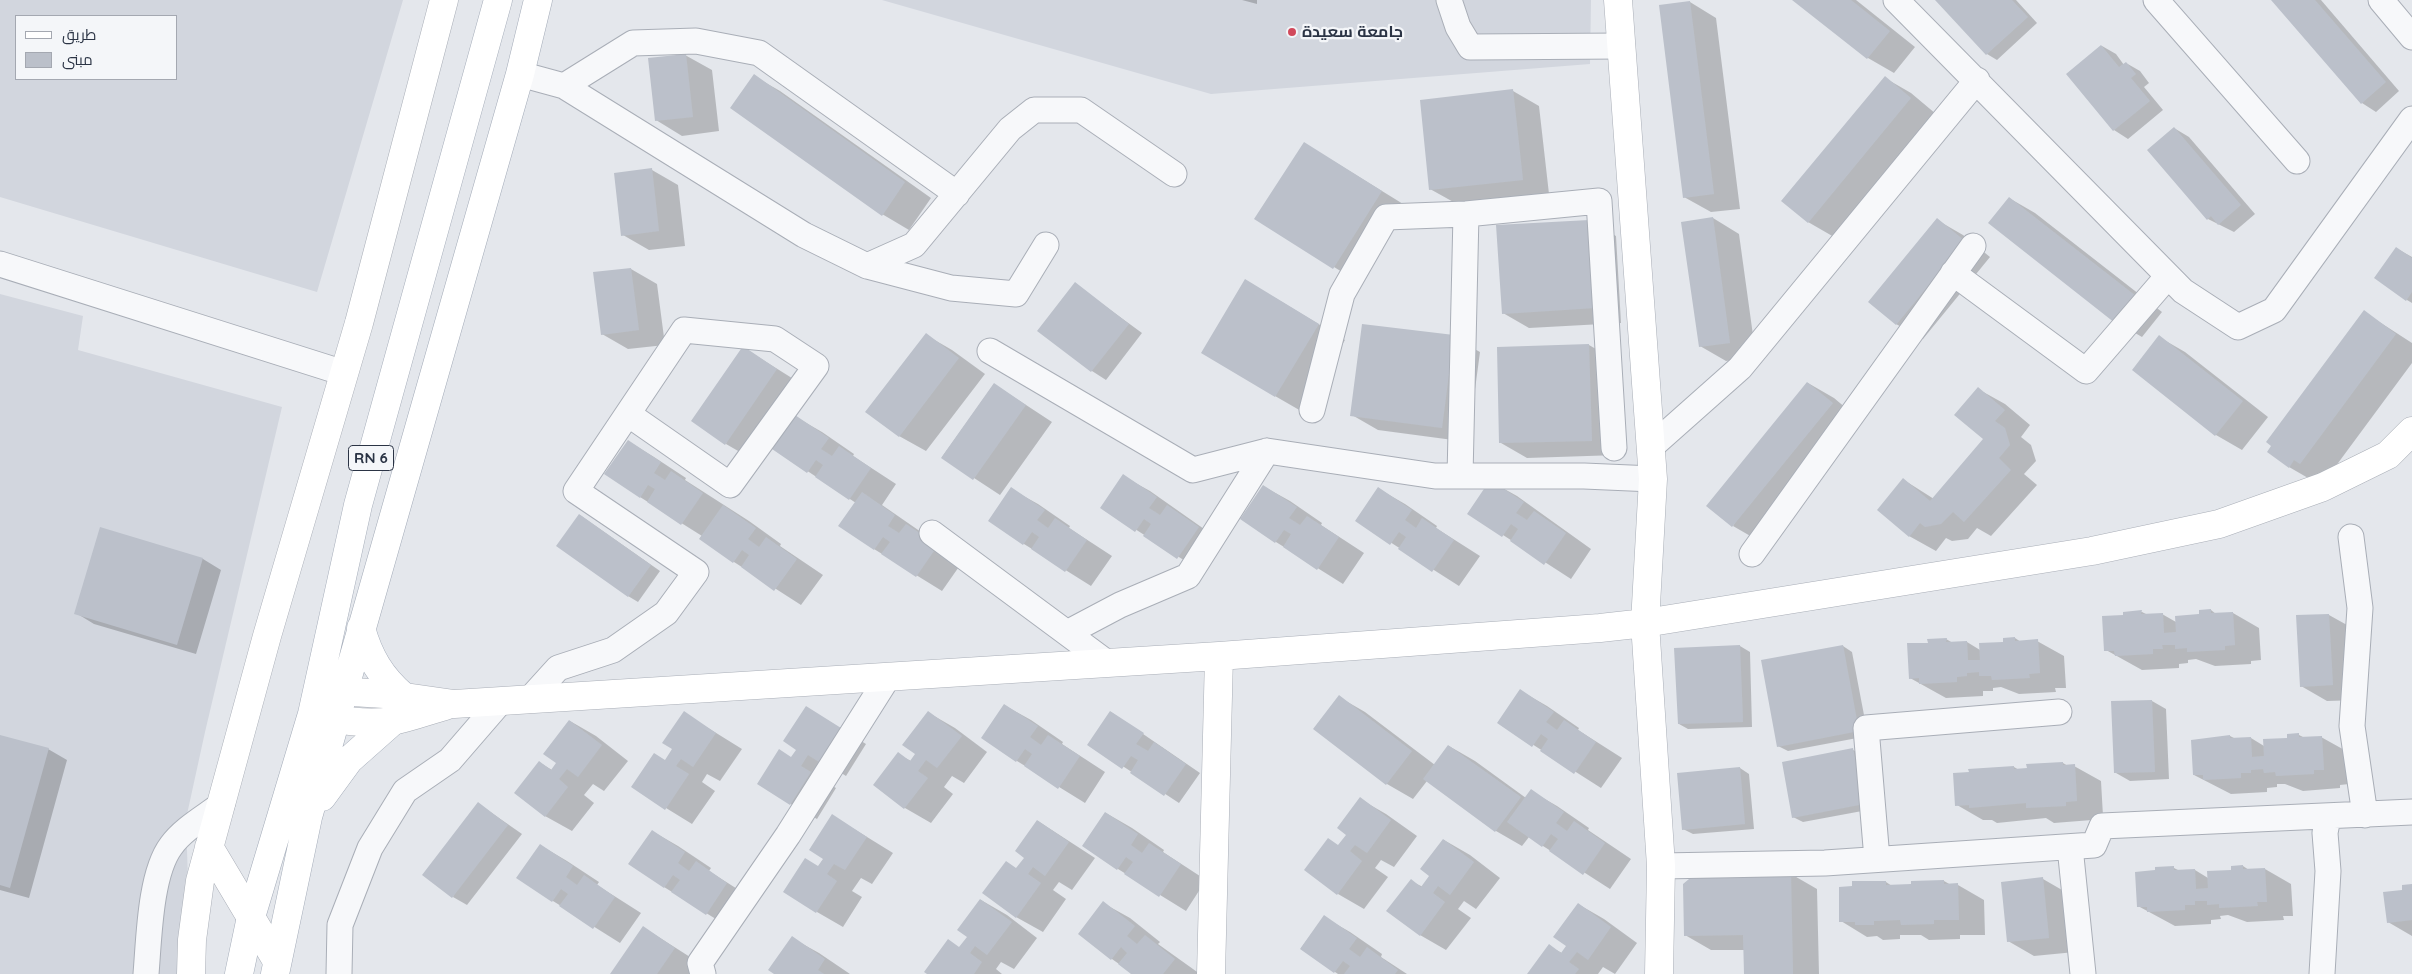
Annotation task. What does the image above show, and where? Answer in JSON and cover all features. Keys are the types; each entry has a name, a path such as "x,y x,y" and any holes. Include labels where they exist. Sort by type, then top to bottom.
{"street":[{"path":"191,974 195,910 209,848 267,636 344,373 444,0"},
{"name":"RN 6","path":"276,967 308,817 328,704 358,505 498,0"},
{"name":"RN 6","path":"239,974 251,917 328,704 362,628 520,74 538,0"},
{"path":"1449,0 1458,27 1470,47 1622,46"},
{"path":"1618,0 1653,479 1645,623 1661,866 1659,974"},
{"path":"1896,0 1977,80 2182,291 2238,327 2274,310 2412,119"},
{"path":"2156,0 2297,161"},
{"path":"2381,0 2412,37"},
{"path":"564,86 633,43 696,41 759,53 956,194"},
{"path":"520,74 564,86 804,235 867,266 951,288 1016,294 1046,245"},
{"path":"1651,447 1740,368 1977,80"},
{"path":"867,266 914,245 1010,129 1034,110 1081,110 1174,174"},
{"path":"1312,410 1342,294 1386,217 1466,214 1599,202 1614,448"},
{"path":"1460,476 1466,214"},
{"path":"1752,554 1974,246"},
{"path":"0,264 344,373"},
{"path":"1953,273 2086,371 2168,276"},
{"path":"529,700 558,668 613,650 666,613 696,572 576,491 684,330 775,338 816,366 730,485 628,414"},
{"path":"990,351 1193,470 1267,452 1435,476 1584,476 1653,479"},
{"path":"328,704 365,722 393,721 454,704 1219,656 1600,628 1645,623 2082,552 2220,524 2322,487 2388,456 2412,431"},
{"path":"1067,632 1120,605 1188,576 1267,452"},
{"path":"932,532 1106,662"},
{"path":"2351,537 2360,608 2352,726 2365,815"},
{"path":"362,628 366,644 376,666 391,685 403,696"},
{"path":"1212,974 1219,656"},
{"path":"704,974 700,963 788,835 888,677"},
{"path":"328,704 403,696 454,704"},
{"path":"339,974 340,925 370,848 405,791 450,760 501,701"},
{"path":"1877,859 1866,728 2059,712"},
{"path":"308,817 349,760 393,721"},
{"path":"146,974 151,907 165,854 178,837 222,804"},
{"path":"1661,866 1825,863 2094,846 2102,826 2412,812"},
{"path":"2322,974 2328,871 2326,833 2328,817"},
{"path":"2070,847 2083,974"},
{"path":"209,848 251,917 276,967"}],"shaded area":[{"path":"0,0 403,0 317,292 0,197"},
{"name":"جامعة سعيدة","path":"882,0 1591,0 1590,64 1211,94"},
{"path":"0,294 83,316 78,350 282,407 186,819 191,974 0,974"}],"building":[{"path":"1792,0 1851,0 1890,31 1867,59"},
{"path":"1935,0 2012,0 2028,17 1986,55"},
{"path":"2271,0 2315,0 2386,82 2361,104"},
{"path":"1690,1 1714,194 1683,198 1659,5"},
{"path":"2101,45 2119,67 2126,62 2136,74 2131,78 2150,101 2113,131 2066,74"},
{"path":"686,54 693,117 655,121 648,58"},
{"path":"754,74 905,182 882,216 730,108"},
{"path":"1885,76 1911,98 1808,223 1781,201"},
{"path":"1513,89 1523,180 1429,190 1420,100"},
{"path":"2174,127 2241,205 2218,225 2211,216 2207,220 2147,150"},
{"path":"1304,142 1382,191 1333,269 1254,219"},
{"path":"652,168 659,231 621,236 614,173"},
{"path":"2009,197 2136,296 2115,323 1988,223"},
{"path":"1713,217 1730,343 1699,347 1681,222"},
{"path":"1937,218 1965,241 1896,325 1868,302"},
{"path":"1589,220 1595,308 1502,314 1496,225"},
{"path":"2396,247 2412,258 2412,292 2406,301 2374,278"},
{"path":"631,268 639,330 601,335 593,272"},
{"path":"1245,279 1319,324 1275,397 1201,353"},
{"path":"1075,282 1129,324 1091,372 1037,331"},
{"path":"2364,310 2396,334 2300,464 2294,460 2289,468 2267,452 2271,446 2266,442"},
{"path":"1362,324 1454,335 1442,428 1350,416"},
{"path":"926,333 959,358 899,437 865,412"},
{"path":"2159,335 2243,401 2215,436 2132,370"},
{"path":"1589,344 1592,441 1499,443 1497,347"},
{"path":"743,346 777,369 725,445 691,421"},
{"path":"1807,382 1833,403 1732,527 1706,506"},
{"path":"994,383 1026,405 973,480 941,458"},
{"path":"1978,387 2005,410 1995,421 2005,428 2010,445 1999,458 2011,470 1964,522 1953,512 1941,524 1925,527 1920,523 1909,537 1877,510 1903,478 1930,501 1983,439 1954,415"},
{"path":"795,415 829,438 821,449 832,456 839,446 871,468 849,500 815,477 823,465 816,460 807,473 772,449"},
{"path":"628,440 661,462 654,473 665,480 671,471 703,493 681,525 647,502 655,489 648,485 640,498 604,474"},
{"path":"1123,474 1157,497 1149,508 1160,515 1167,505 1199,527 1177,559 1143,536 1151,524 1144,519 1135,532 1100,508"},
{"path":"1490,480 1524,502 1516,513 1527,520 1534,511 1566,533 1544,565 1510,541 1518,529 1511,524 1502,537 1467,514"},
{"path":"1263,485 1297,507 1289,518 1300,525 1307,516 1339,537 1317,570 1283,547 1291,534 1284,530 1275,543 1240,519"},
{"path":"1011,487 1045,510 1037,520 1048,528 1055,518 1087,540 1065,572 1031,549 1039,537 1032,532 1023,545 988,521"},
{"path":"1378,487 1412,510 1405,520 1416,528 1422,518 1454,540 1432,572 1398,549 1406,537 1399,532 1390,545 1355,521"},
{"path":"862,492 895,515 888,526 899,533 906,524 938,545 916,577 881,554 890,542 883,537 874,550 838,526"},
{"path":"723,505 756,528 748,539 759,547 766,537 797,559 774,591 741,567 749,555 742,550 733,563 699,539"},
{"path":"579,514 651,565 628,597 556,546"},
{"path":"100,527 203,558 177,645 74,614"},
{"path":"2211,609 2211,613 2233,612 2235,645 2225,646 2225,650 2187,652 2187,648 2175,649 2175,645 2162,645 2163,649 2153,649 2153,654 2115,656 2114,651 2104,651 2102,616 2123,615 2123,612 2142,610 2141,614 2163,613 2164,633 2176,632 2175,616 2199,614 2199,610"},
{"path":"2329,614 2333,685 2300,687 2296,615"},
{"path":"2015,637 2015,641 2038,639 2040,673 2029,674 2030,678 1992,680 1991,676 1979,676 1979,672 1967,673 1967,676 1957,677 1957,682 1919,684 1919,678 1909,679 1907,643 1928,643 1927,639 1947,638 1946,642 1967,641 1968,660 1980,660 1979,643 2003,642 2003,638"},
{"path":"1740,645 1743,722 1678,724 1674,648"},
{"path":"1843,645 1859,731 1777,747 1761,660"},
{"path":"1520,689 1554,712 1546,722 1557,730 1564,720 1596,742 1574,774 1540,751 1548,739 1541,734 1532,747 1497,723"},
{"path":"1339,695 1412,751 1386,785 1313,729"},
{"path":"2152,700 2155,772 2114,773 2111,701"},
{"path":"1004,704 1038,726 1030,737 1041,745 1048,735 1080,756 1058,789 1024,766 1032,754 1025,749 1016,762 981,738"},
{"path":"806,706 841,728 819,762 808,755 801,766 811,772 790,805 757,784 779,749 791,757 796,750 783,741"},
{"path":"684,711 716,733 693,767 681,759 676,766 689,774 665,810 631,787 654,753 665,760 672,749 662,743"},
{"path":"928,711 962,736 937,768 926,760 918,771 928,778 904,809 873,785 898,752 910,761 915,754 902,745"},
{"path":"1110,711 1144,733 1136,744 1148,751 1154,742 1186,764 1164,796 1130,773 1138,760 1131,756 1122,769 1087,745"},
{"path":"569,720 602,745 578,777 567,769 559,779 568,787 545,817 514,793 539,761 551,770 556,763 543,754"},
{"path":"2299,733 2299,737 2322,736 2324,770 2314,770 2314,774 2276,776 2275,772 2264,773 2263,769 2251,770 2251,773 2241,773 2241,778 2203,780 2203,775 2193,775 2191,740 2230,735 2230,738 2251,737 2252,757 2264,756 2263,739 2287,738 2287,734"},
{"path":"0,735 49,748 10,888 0,885"},
{"path":"1448,745 1521,797 1495,832 1423,779"},
{"path":"1853,748 1864,804 1792,818 1782,762"},
{"path":"2063,762 2063,765 2075,764 2077,801 2066,802 2066,806 2026,808 2026,803 1969,808 1969,805 1955,806 1953,773 1969,772 1968,769 2014,766 2014,769 2027,768 2026,764"},
{"path":"1740,767 1745,824 1682,830 1677,773"},
{"path":"1531,789 1564,812 1556,823 1567,831 1574,821 1605,843 1583,875 1549,851 1558,839 1551,834 1542,847 1507,822"},
{"path":"1360,797 1391,820 1367,853 1355,845 1350,851 1362,861 1337,895 1304,870 1328,838 1338,845 1346,835 1337,828"},
{"path":"478,802 508,825 452,898 422,875"},
{"path":"1105,812 1138,834 1131,845 1142,853 1149,843 1181,864 1159,897 1124,874 1133,862 1126,857 1117,870 1082,846"},
{"path":"832,814 867,837 845,870 834,864 827,874 837,881 816,913 783,892 805,858 818,866 823,859 809,850"},
{"path":"1037,820 1069,842 1045,876 1033,867 1028,874 1041,883 1016,918 982,893 1006,861 1016,868 1024,858 1015,851"},
{"path":"652,830 685,852 678,863 689,871 696,861 727,883 706,915 671,892 680,880 673,875 664,888 628,864"},
{"path":"1443,839 1474,862 1450,895 1438,886 1433,893 1445,902 1420,936 1386,911 1411,879 1421,887 1429,876 1420,869"},
{"path":"540,844 573,866 566,877 577,885 584,875 615,897 593,929 559,906 568,894 561,889 552,902 516,878"},
{"path":"2243,865 2243,869 2265,868 2267,902 2257,902 2258,906 2219,908 2219,904 2207,905 2207,901 2195,901 2195,905 2185,905 2185,910 2147,912 2147,907 2137,907 2135,872 2155,870 2155,867 2174,866 2174,870 2195,869 2196,889 2208,888 2207,871 2231,870 2231,866"},
{"path":"1791,873 1793,974 1744,974 1743,935 1684,936 1683,884 1695,874"},
{"path":"2043,877 2049,938 2007,942 2001,882"},
{"path":"1944,880 1944,884 1958,883 1959,920 1934,920 1934,924 1901,925 1900,920 1874,921 1874,925 1855,925 1855,922 1839,922 1839,887 1852,886 1852,881 1886,881 1886,885 1911,884 1911,881"},
{"path":"2412,884 2412,920 2387,923 2383,892 2402,890 2402,885"},
{"path":"980,899 1012,922 987,955 975,946 970,953 982,962 974,974 927,974 924,972 948,939 959,947 967,937 957,930"},
{"path":"1103,901 1135,926 1127,936 1137,944 1145,935 1175,959 1163,974 1131,974 1118,964 1127,953 1121,947 1111,960 1078,934"},
{"path":"1578,903 1611,927 1588,960 1577,952 1569,962 1579,969 1575,974 1527,974 1549,944 1561,953 1566,946 1553,937"},
{"path":"1324,915 1357,938 1349,949 1360,957 1367,947 1398,970 1395,974 1344,974 1350,966 1343,961 1334,973 1300,949"},
{"path":"643,926 675,948 657,974 610,974"},
{"path":"792,936 825,959 818,970 824,974 774,974 768,970"}],"place":[{"name":"جامعة سعيدة","path":"1292,32"}]}
